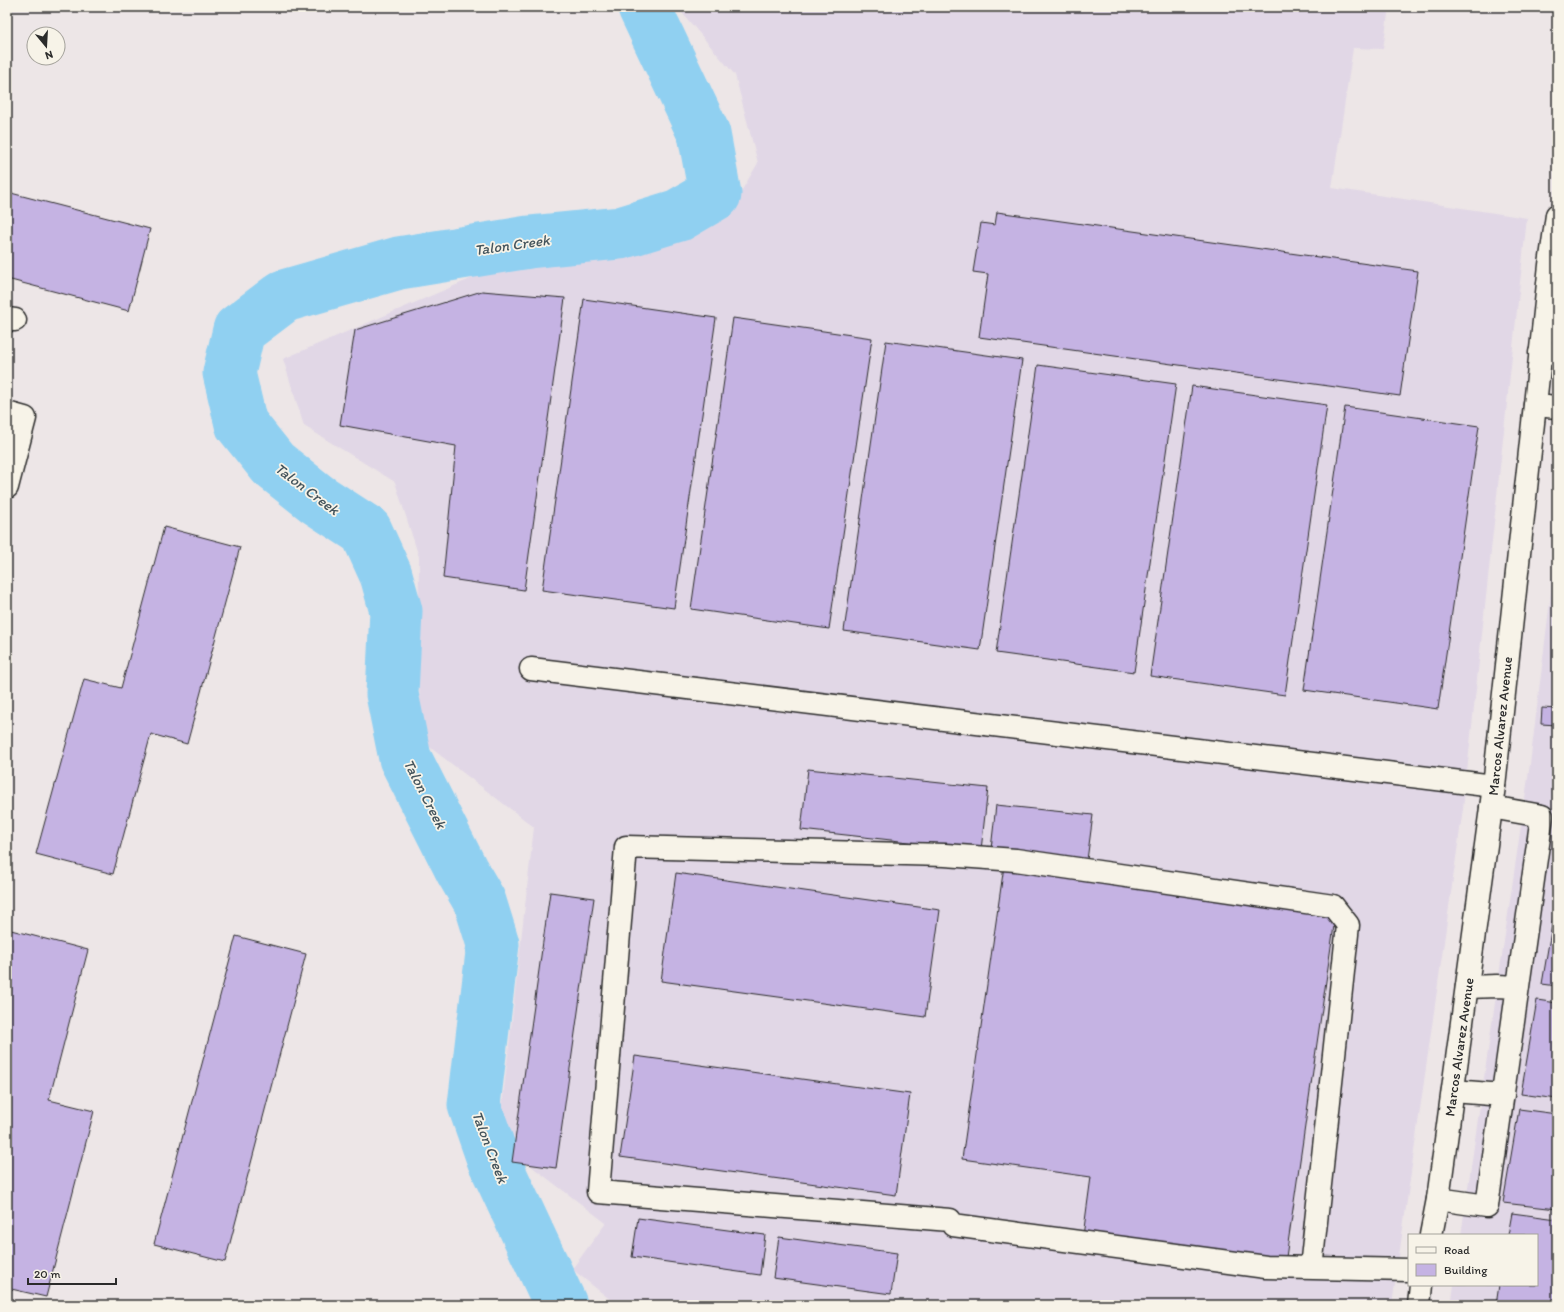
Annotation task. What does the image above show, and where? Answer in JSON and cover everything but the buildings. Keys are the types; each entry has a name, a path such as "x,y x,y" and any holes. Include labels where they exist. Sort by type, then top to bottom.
{"main road":[{"name":"Marcos Alvarez Avenue","path":"1431,1234 1438,1199 1492,797 1535,404 1549,354 1557,215"},
{"path":"1535,404 1557,406"},
{"path":"7,487 16,416"},
{"path":"531,669 1492,797 1542,816 1487,1206 1438,1199"},
{"path":"1311,1268 1348,925 1333,906 1008,860 945,855 626,847 598,1192 950,1220 953,1225 1266,1268 1408,1270"},
{"path":"1467,987 1518,987"},
{"path":"1452,1091 1503,1095"},
{"path":"1419,1305 1422,1286"}],"shaded area":[{"path":"677,7 1389,7 1383,49 1353,48 1332,188 1527,218 1463,809 1392,1305 617,1305 572,1269 606,1223 498,1141 534,827 423,742 418,674 419,557 395,482 304,426 283,359 496,268 726,217 758,163 735,75"},
{"path":"1557,544 1557,1305 1451,1305 1454,1286 1538,1286 1538,1234 1461,1234 1530,764"}],"waterway":[{"name":"Talon Creek","path":"561,1305 493,1159 474,1105 493,944 480,902 462,871 405,758 392,694 396,611 386,575 366,531 317,499 273,464 241,424 229,373 239,330 284,296 399,263 529,242 620,233 679,215 715,194 704,134 644,7"}]}
